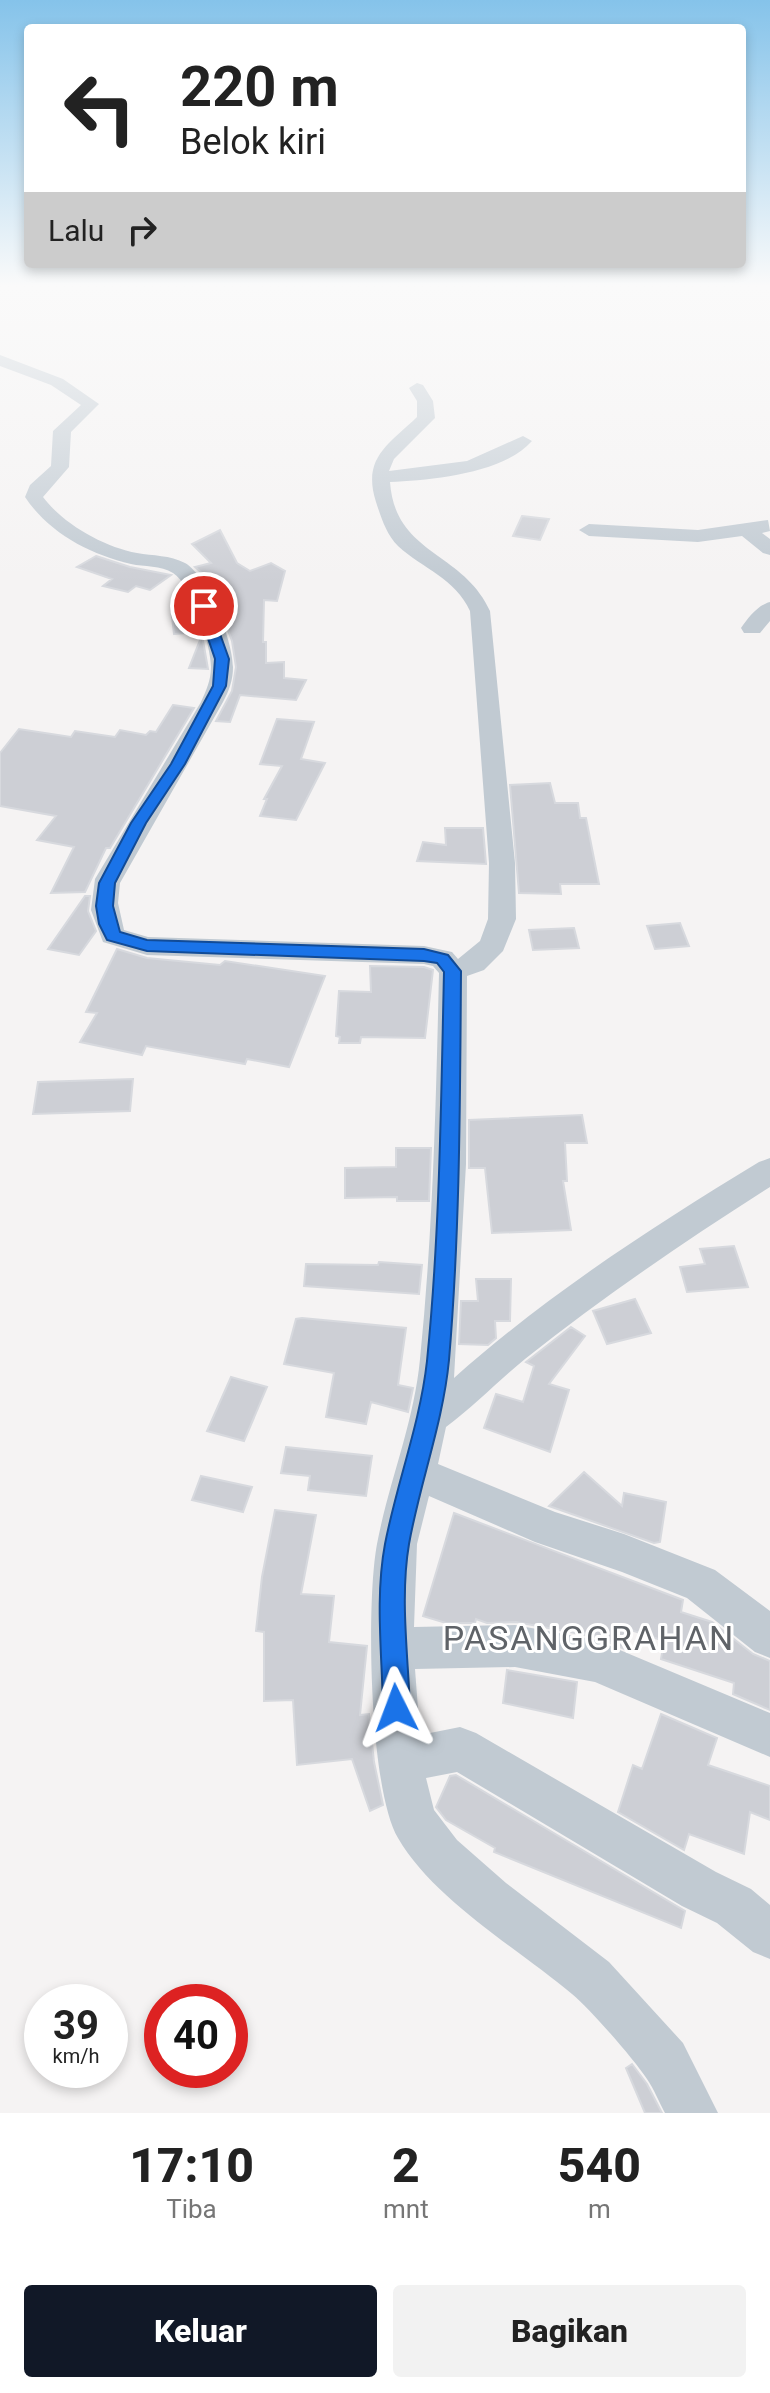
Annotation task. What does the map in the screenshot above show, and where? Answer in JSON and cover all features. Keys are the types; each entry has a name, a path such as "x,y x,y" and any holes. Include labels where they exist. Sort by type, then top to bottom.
{"street":[{"path":"63,386 91,404 62,431 60,467 37,489 34,497 39,507 50,518 99,546 133,559 168,563 184,572 204,606 222,659 219,686 209,709 178,764 138,823 107,883 104,906 113,936 147,946 424,955 442,959 453,971 450,1164 438,1362 429,1418 397,1544 393,1586 400,1761 414,1822 441,1856 489,1900 592,1979 665,2061 692,2113"},
{"path":"417,388 425,401 426,418 387,456 379,477 394,527 404,541 452,574 472,593 480,611 502,863 502,919 493,944 474,963 453,971"},
{"path":"379,477 406,476 481,464 523,441"},
{"path":"589,530 698,536 761,527"},
{"path":"761,527 750,533 770,549"},
{"path":"752,628 770,608"},
{"path":"429,1418 464,1392 510,1350 653,1244 770,1171"},
{"path":"416,1473 549,1529 624,1553 701,1584 770,1637"},
{"path":"394,1649 515,1646 596,1661 770,1735"},
{"path":"400,1761 460,1749 675,1876 734,1906 770,1935"}],"building":[{"path":"522,516 549,519 540,540 513,536"},
{"path":"220,530 237,563 250,571 271,563 285,571 277,601 264,600 266,663 284,662 284,678 306,680 296,700 240,695 230,722 216,721 232,691 236,667 232,641 218,604 236,603 195,567 211,563 192,544"},
{"path":"96,556 171,575 150,590 136,586 128,592 103,586 112,579 77,567"},
{"path":"192,606 201,632 174,634 171,608"},
{"path":"202,635 208,669 189,668"},
{"path":"173,705 194,708 110,848 106,848 85,892 51,893 74,847 37,840 56,816 0,806 0,753 19,729 71,737 75,731 115,737 120,730 146,735 150,731 156,732"},
{"path":"277,719 314,722 301,759 325,763 296,820 260,816 267,799 264,799 282,766 260,764"},
{"path":"550,783 555,803 578,803 580,818 586,818 599,884 560,884 561,894 519,893 510,785"},
{"path":"445,828 483,828 486,864 417,861 423,842 446,845"},
{"path":"85,896 90,896 88,911 96,931 79,955 48,949"},
{"path":"680,923 689,946 655,949 647,926"},
{"path":"574,928 579,948 533,950 529,930"},
{"path":"117,949 147,958 220,965 225,961 325,976 289,1067 247,1059 245,1064 146,1046 142,1055 80,1042 97,1013 86,1012"},
{"path":"370,966 424,967 433,970 425,1038 361,1037 360,1043 339,1043 340,1037 336,1036 339,991 371,992"},
{"path":"133,1079 130,1111 33,1114 38,1082"},
{"path":"582,1115 587,1143 565,1143 567,1181 563,1181 571,1230 492,1233 485,1168 469,1168 469,1120"},
{"path":"396,1148 431,1148 429,1201 397,1201 397,1197 345,1198 345,1168 396,1167"},
{"path":"734,1246 748,1287 687,1292 680,1267 705,1264 700,1249"},
{"path":"379,1262 422,1265 419,1294 304,1286 306,1264 378,1265"},
{"path":"476,1279 511,1279 510,1321 495,1321 496,1338 488,1345 459,1344 461,1301 478,1301"},
{"path":"635,1299 651,1333 607,1344 593,1311"},
{"path":"296,1319 406,1328 398,1385 413,1388 408,1412 371,1402 366,1424 326,1417 334,1373 284,1364"},
{"path":"571,1327 585,1336 549,1384 569,1390 550,1452 484,1428 496,1394 523,1402 534,1366 526,1362"},
{"path":"231,1377 267,1387 244,1441 207,1431"},
{"path":"286,1447 372,1456 366,1496 308,1490 310,1476 281,1473"},
{"path":"584,1472 622,1506 624,1493 666,1502 660,1542 654,1543 549,1506"},
{"path":"201,1476 252,1487 243,1512 192,1500"},
{"path":"275,1510 316,1515 301,1594 334,1596 329,1642 367,1646 360,1715 369,1714 383,1805 370,1811 352,1759 297,1765 293,1700 264,1701 264,1632 256,1631 262,1577"},
{"path":"454,1513 683,1600 681,1612 712,1622 753,1654 770,1661 770,1710 733,1694 734,1683 661,1659 664,1641 631,1630 627,1650 597,1637 516,1622 487,1623 476,1619 475,1623 446,1623 423,1616"},
{"path":"507,1670 577,1682 573,1718 503,1703"},
{"path":"661,1714 717,1738 708,1765 770,1786 770,1820 750,1812 744,1854 689,1834 684,1850 618,1812 633,1765 642,1769"},
{"path":"456,1775 685,1911 681,1928 494,1852 495,1848 446,1820 436,1807 450,1776"},
{"path":"632,2064 662,2113 645,2113 626,2068"}],"district":[{"name":"PASANGGRAHAN","path":"589,1638"}],"route":[{"path":"204,606 222,659 219,686 178,764 138,823 107,883 104,906 113,936 147,946 424,955 442,959 453,971 450,1164 438,1362 425,1440 397,1544 393,1586 396,1708"}]}
